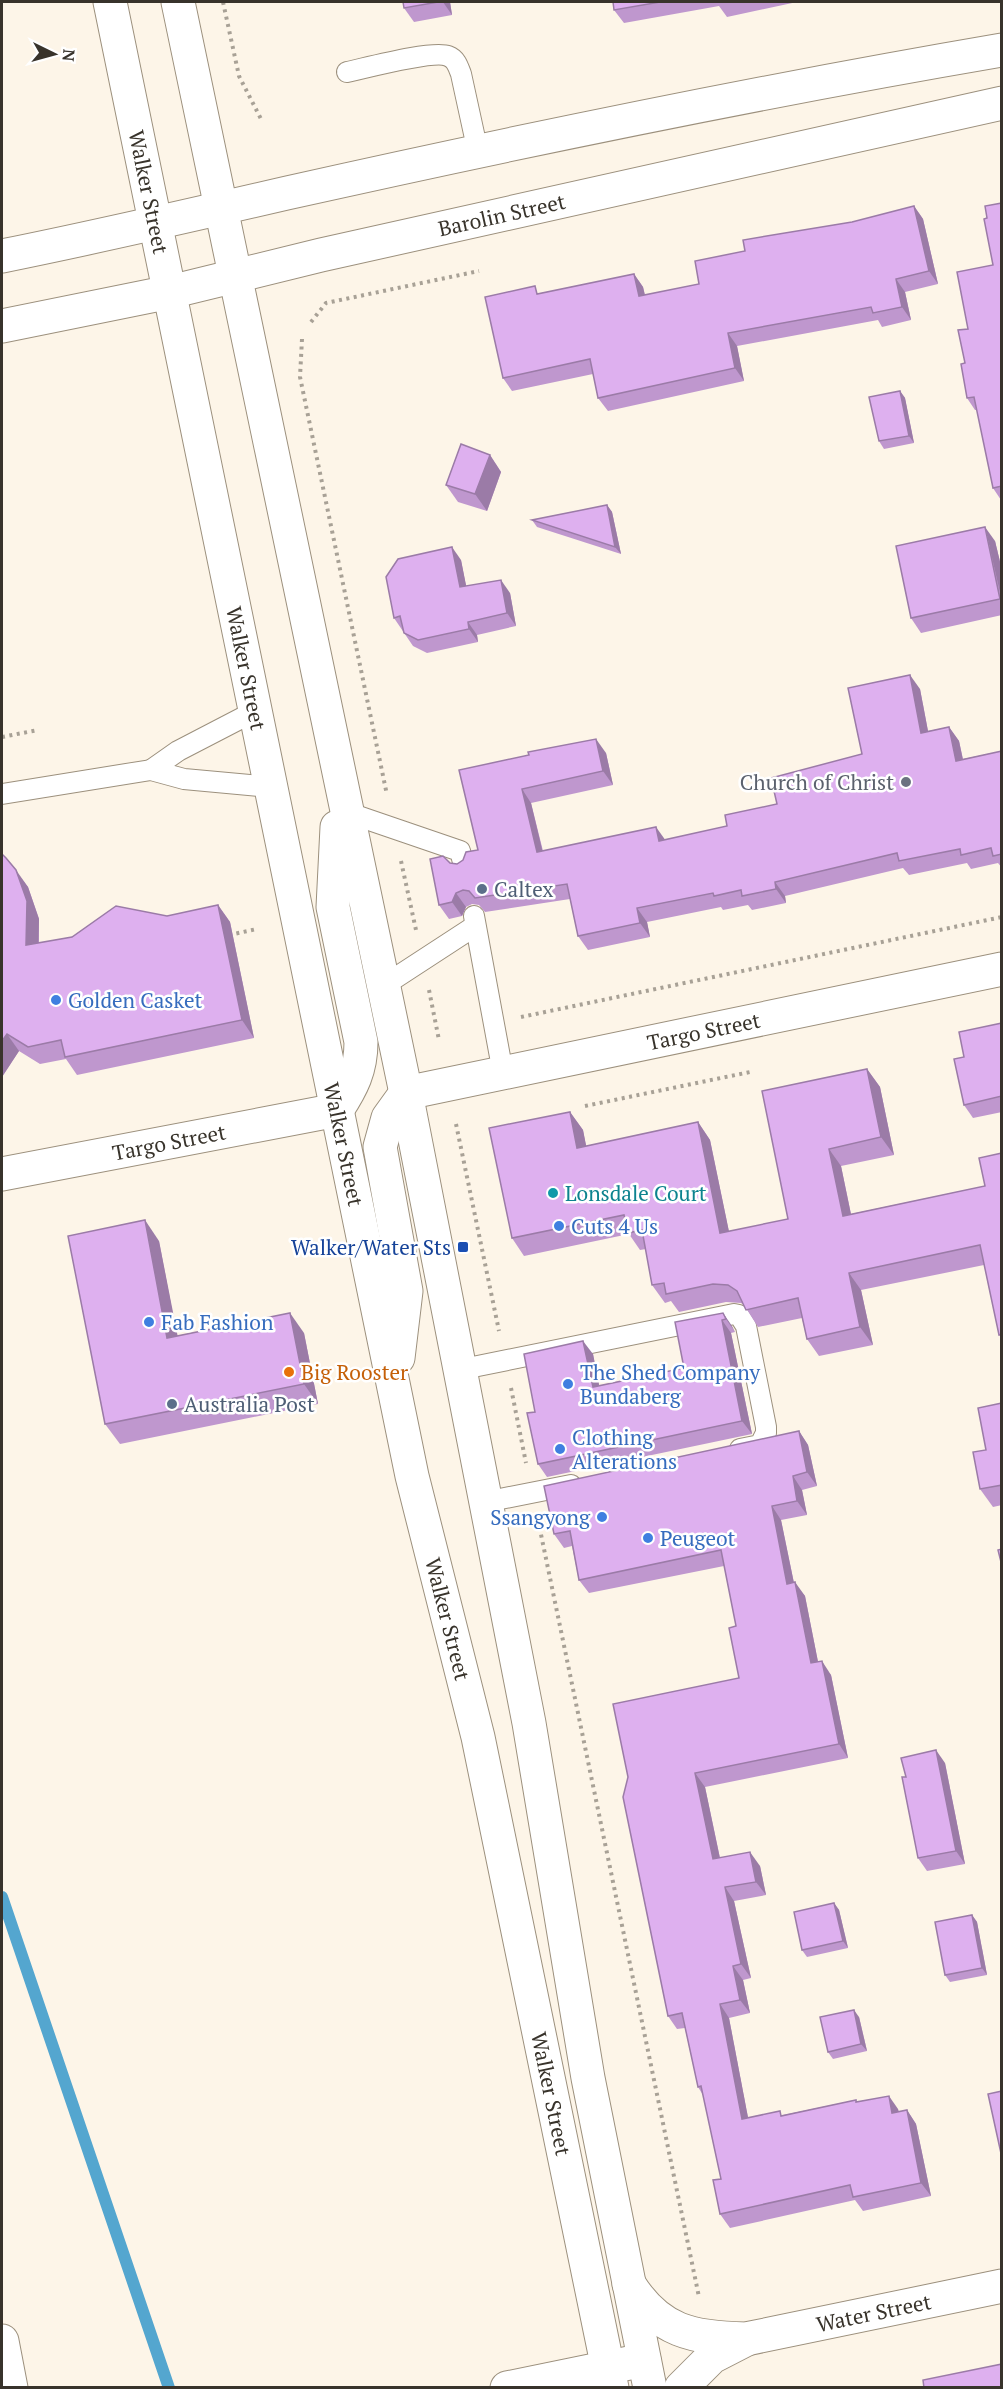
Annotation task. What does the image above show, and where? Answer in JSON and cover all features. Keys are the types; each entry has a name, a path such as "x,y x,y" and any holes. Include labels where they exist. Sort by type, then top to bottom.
{"main road":[{"name":"Walker Street","path":"110,2 412,1476 478,1737 610,2377"},
{"name":"Walker Street","path":"178,2 406,1093 458,1370 529,1723 588,2078 647,2374"},
{"path":"2,256 478,152 846,77 1002,50"},
{"name":"Barolin Street","path":"5,326 170,292 1002,103"},
{"path":"337,1110 360,1069 361,1055 361,1042 333,907 340,781"},
{"name":"Targo Street","path":"406,1093 1002,969"},
{"path":"395,1386 406,1291 380,1147 388,1118 406,1093"},
{"name":"Targo Street","path":"2,1174 337,1110"},
{"name":"Water Street","path":"628,2284 642,2305 658,2320 678,2330 707,2338 746,2339 1002,2286"},
{"name":"Water Street","path":"681,2388 712,2357 746,2339"},
{"path":"2,2341 12,2388"},
{"path":"507,2388 647,2374"}],"lane":[{"path":"347,72 441,54 450,57 458,63 478,152"},
{"path":"2,795 151,770 178,752 255,711"},
{"path":"151,770 184,779 271,787"},
{"path":"346,812 460,851 464,866"},
{"path":"383,986 474,921 503,1073"},
{"path":"458,1370 728,1314 739,1315 746,1326 766,1433 760,1445 719,1454"},
{"path":"485,1502 591,1480"}],"path":[{"path":"223,2 239,76 261,119"},
{"path":"311,322 326,303 479,271"},
{"path":"302,339 300,377 439,1040"},
{"path":"2,737 38,730"},
{"path":"494,1023 1002,917"},
{"path":"224,936 257,929"},
{"path":"585,1106 750,1072"},
{"path":"456,1124 699,2298"}],"building":[{"path":"403,2 438,2 404,8"},
{"path":"613,2 660,2 614,10"},
{"path":"1002,203 1002,486 993,488 974,397 967,398 961,364 965,363 958,330 968,329 957,272 993,265 984,219 987,218 985,206"},
{"path":"914,206 929,271 896,279 902,307 873,313 871,307 728,333 735,368 598,398 590,359 503,378 485,297 535,286 537,294 634,274 639,296 699,284 695,261 745,251 743,240 852,222"},
{"path":"900,391 909,436 879,441 869,397"},
{"path":"461,444 490,455 475,494 446,485"},
{"path":"607,505 615,547 532,520"},
{"path":"985,527 1000,599 911,618 896,546"},
{"path":"452,547 460,587 501,580 507,613 468,622 469,629 418,640 404,633 400,616 394,618 386,577 398,559"},
{"path":"910,675 921,733 949,727 956,761 1002,751 1002,854 993,856 991,848 961,855 960,849 899,861 897,853 775,882 776,889 742,896 741,890 714,896 713,893 637,908 640,923 578,936 567,884 475,898 469,891 463,890 456,893 452,902 439,905 430,859 443,856 450,863 457,864 463,860 466,852 478,850 459,770 529,755 528,752 596,739 603,771 522,789 537,852 656,827 659,841 727,826 725,815 777,804 771,778 862,754 848,688"},
{"path":"2,854 16,870 27,901 26,945 72,937 116,906 167,916 218,905 242,1020 65,1057 61,1040 28,1047 7,1034 2,1041"},
{"path":"1002,1023 1002,1096 964,1105 954,1059 964,1057 959,1032"},
{"path":"867,1069 881,1137 829,1149 843,1216 985,1186 979,1158 1002,1153 1002,1334 999,1335 980,1245 849,1273 860,1327 807,1339 798,1298 746,1310 737,1291 728,1285 713,1284 666,1294 664,1283 652,1285 642,1230 628,1233 624,1215 512,1238 489,1128 570,1112 577,1148 698,1122 720,1233 788,1219 762,1091"},
{"path":"145,1220 167,1338 290,1313 304,1384 105,1424 68,1236"},
{"path":"723,1313 726,1319 722,1320 742,1421 538,1464 527,1413 535,1412 524,1354 583,1341 593,1387 684,1368 675,1322"},
{"path":"1002,1403 1002,1485 980,1489 973,1452 986,1450 978,1408"},
{"path":"799,1431 807,1472 793,1476 797,1501 772,1506 787,1584 795,1582 811,1663 822,1661 839,1744 695,1773 713,1859 750,1852 756,1882 725,1887 741,1964 733,1966 740,2000 720,2004 742,2119 780,2111 781,2116 856,2100 856,2102 889,2096 892,2113 907,2110 921,2183 853,2197 850,2185 720,2214 713,2180 721,2179 701,2086 698,2087 682,2013 668,2016 623,1797 628,1777 613,1704 739,1678 729,1628 736,1626 721,1550 579,1580 570,1531 554,1534 544,1486"},
{"path":"1002,1549 1002,1566 998,1550"},
{"path":"936,1750 956,1851 918,1858 902,1777 906,1777 901,1758"},
{"path":"834,1903 843,1941 802,1950 794,1912"},
{"path":"972,1915 982,1968 945,1975 935,1922"},
{"path":"854,2010 861,2044 828,2052 820,2017"},
{"path":"1002,2091 1002,2158 988,2094"},
{"path":"1002,2364 1002,2388 924,2388 923,2380"}],"waterway":[{"path":"2,1897 169,2388"}],"place":[{"name":"Church of Christ","path":"906,782"},
{"name":"Caltex","path":"482,889"},
{"name":"Golden Casket","path":"56,1000"},
{"name":"Lonsdale Court","path":"553,1193"},
{"name":"Cuts 4 Us","path":"559,1226"},
{"name":"Walker/Water Sts","path":"463,1247"},
{"name":"Fab Fashion","path":"149,1322"},
{"name":"Big Rooster","path":"289,1372"},
{"name":"The Shed Company Bundaberg","path":"568,1384"},
{"name":"Australia Post","path":"172,1404"},
{"name":"Clothing Alterations","path":"560,1449"},
{"name":"Ssangyong","path":"602,1517"},
{"name":"Peugeot","path":"648,1538"}]}
